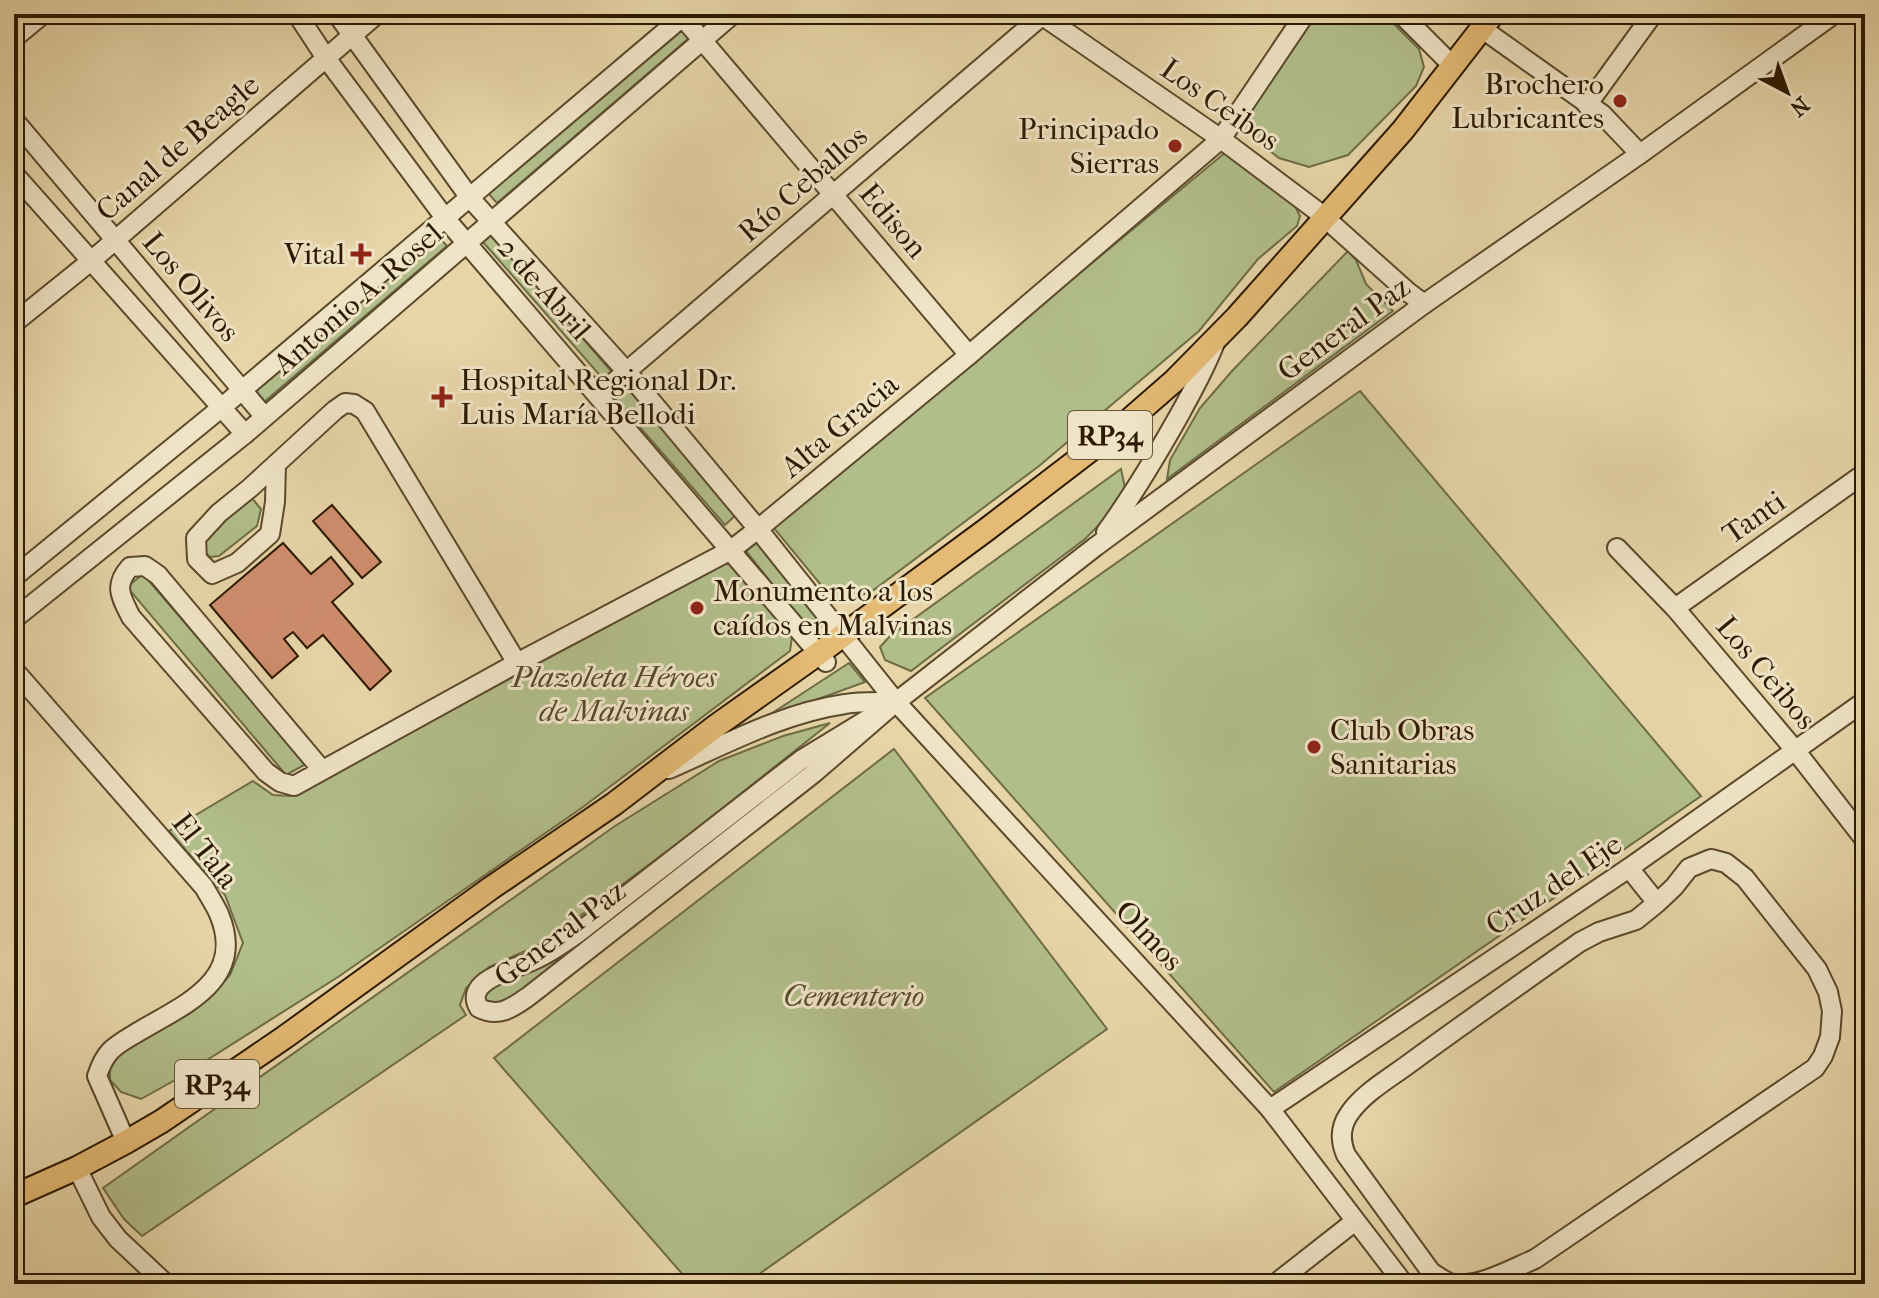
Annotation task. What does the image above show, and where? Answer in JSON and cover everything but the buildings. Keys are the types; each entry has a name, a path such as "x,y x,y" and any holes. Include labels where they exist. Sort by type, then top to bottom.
{"main road":[{"name":"RP34","path":"14,1196 77,1168 162,1121 298,1029 491,888 652,776 721,734 1133,431 1283,282 1453,66 1492,24 1507,14"},
{"name":"RP34","path":"1329,221 1411,138 1492,24"}],"street":[{"path":"14,38 43,14"},
{"name":"2 de Abril","path":"297,14 445,218 822,658"},
{"name":"2 de Abril","path":"337,14 470,198 627,372 758,529 845,640"},
{"name":"Canal de Beagle","path":"14,323 91,261 377,14"},
{"name":"Antonio A. Rosel","path":"14,619 245,434 733,14"},
{"name":"Alta Gracia","path":"322,770 158,575 145,566 130,567 122,577 119,594 131,617 266,772 280,782 294,786 731,550 969,355 1221,139 1305,14"},
{"path":"1401,14 1453,66"},
{"path":"1587,105 1653,14"},
{"name":"General Paz","path":"896,702 801,760 561,945 529,963 492,977 475,993 474,1001 479,1008 496,1014 511,1009 529,996 814,773 896,702 1095,547 1424,304 1834,14"},
{"name":"Antonio A. Rosel","path":"14,577 221,408 683,15"},
{"name":"Edison","path":"683,15 969,355"},
{"name":"Los Ceibos","path":"1042,15 1221,139 1329,221 1424,304"},
{"name":"Río Ceballos","path":"599,395 1042,15"},
{"path":"1492,24 1587,105 1602,114 1640,154"},
{"name":"Los Olivos","path":"14,120 264,416"},
{"name":"Los Olivos","path":"14,174 245,434"},
{"path":"1095,547 1132,496 1213,349"},
{"path":"276,465 270,534 237,563 212,574 197,559 196,538 219,513 335,410 345,403 354,404 365,411 517,663"},
{"name":"Tanti","path":"1675,608 1865,473"},
{"name":"Los Ceibos","path":"1617,548 1675,608 1795,750 1865,840"},
{"name":"Olmos","path":"845,640 896,702 1270,1109 1404,1284"},
{"name":"El Tala","path":"14,670 204,887 220,916 226,946 222,968 205,991 116,1046 102,1059 97,1076 126,1142"},
{"name":"Cruz del Eje","path":"1270,1109 1629,868 1865,701"},
{"path":"652,776 777,722 817,709 848,703 896,702"},
{"path":"1711,859 1726,863 1745,878 1817,969 1828,992 1832,1011 1830,1037 1823,1056 1815,1068 1535,1259 1489,1278 1451,1284 1431,1272 1346,1155 1341,1130 1348,1115 1364,1097 1580,942 1636,920 1657,903 1689,868 1711,859"},
{"path":"1629,868 1657,903"},
{"path":"77,1168 101,1217 118,1239 166,1284"},
{"path":"1275,1284 1354,1222"}],"green space":[{"path":"1314,14 1384,14 1419,49 1424,67 1416,86 1348,155 1309,167 1279,158 1244,131 1242,119"},
{"path":"681,28 689,38 497,203 488,193"},
{"path":"1226,152 1294,204 1300,216 1297,226 1258,259 1199,331 1039,466 871,592 840,601 830,596 773,527"},
{"path":"436,234 447,246 264,402 254,390"},
{"path":"492,234 612,372 603,379 483,242"},
{"path":"1348,251 1356,260 1366,284 1393,311 1167,479 1170,460 1200,408"},
{"path":"624,384 737,514 725,525 611,394"},
{"name":"Club Obras Sanitarias","path":"1360,391 1701,796 1274,1092 925,698"},
{"path":"1121,469 1125,488 1110,514 1085,539 911,671 885,660 880,647 890,636"},
{"path":"251,497 261,509 257,526 219,556 210,557 202,550 204,537"},
{"path":"759,541 825,624 812,634 746,551"},
{"name":"Plazoleta Héroes de Malvinas","path":"724,564 733,564 792,637 790,651 583,807 338,977 177,1079 141,1099 121,1092 110,1080 110,1066 120,1052 215,992 230,975 243,943 225,895 169,831 253,781 273,795 291,796"},
{"path":"143,574 306,764 286,775 127,587"},
{"path":"849,663 865,682 763,719"},
{"path":"830,723 686,837 545,942 489,967 466,988 460,1005 466,1015 142,1236 124,1219 103,1188 615,826 719,761 783,736"},
{"name":"Cementerio","path":"894,749 1107,1029 745,1284 691,1284 494,1058"},
{"path":"750,808 754,814 517,999 492,1008 485,1002 485,990"}],"place":[{"name":"Brochero Lubricantes","path":"1620,101"},
{"name":"Principado Sierras","path":"1175,146"},
{"name":"Vital","path":"361,254"},
{"name":"Hospital Regional Dr. Luis María Bellodi","path":"442,397"},
{"name":"Monumento a los caídos en Malvinas","path":"697,608"},
{"name":"Club Obras Sanitarias","path":"1314,747"}]}
